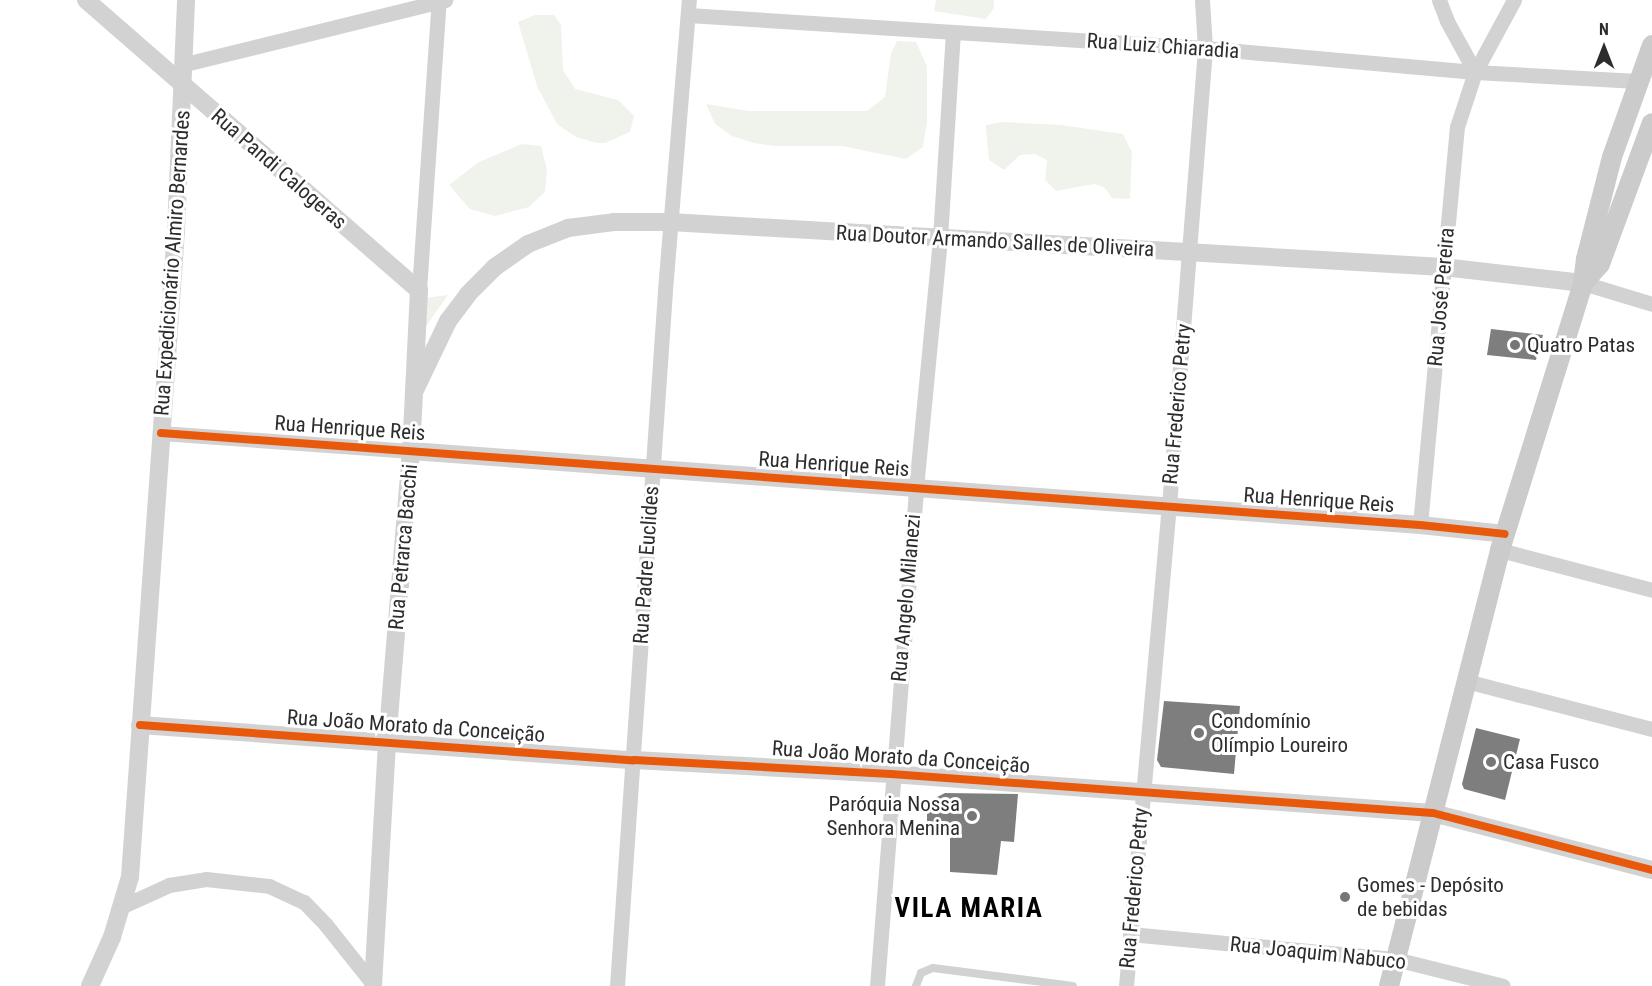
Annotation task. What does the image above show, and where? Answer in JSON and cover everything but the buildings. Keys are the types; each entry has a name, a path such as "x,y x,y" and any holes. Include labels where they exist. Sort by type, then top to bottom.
{"main road":[{"path":"1389,986 1502,542 1583,283 1586,259 1612,157 1652,45"},
{"path":"1583,283 1600,264 1645,164 1652,123"}],"street":[{"name":"Rua Pandi Calogeras","path":"86,0 419,290"},
{"name":"Rua Expedicionário Almiro Bernardes","path":"90,986 99,972 123,906 130,877 161,433 183,86 186,0"},
{"name":"Rua Frederico Petry","path":"1126,986 1169,506 1205,48 1202,0"},
{"path":"1439,0 1447,21 1475,72"},
{"name":"Rua José Pereira","path":"1420,525 1457,127 1475,72 1514,0"},
{"path":"184,64 441,1"},
{"name":"Rua Petrarca Bacchi","path":"373,985 387,743 411,451 419,290 441,1"},
{"name":"Rua Luiz Chiaradia","path":"689,7 953,32 1205,48 1475,72 1638,81"},
{"name":"Rua Padre Euclides","path":"617,986 670,222 689,7"},
{"name":"Rua Angelo Milanezi","path":"876,986 915,488 940,238 953,32"},
{"name":"Rua Doutor Armando Salles de Oliveira","path":"414,392 448,321 468,294 495,267 528,244 568,228 614,222 670,222 1443,267 1583,283 1652,304"},
{"name":"Rua Henrique Reis","path":"161,433 1420,525 1502,542 1652,590"},
{"path":"1466,681 1652,729"},
{"name":"Rua João Morato da Conceição","path":"140,725 634,760 1142,791 1434,813 1652,870"},
{"path":"123,906 169,885 206,879 269,886 304,902 326,925 373,985"},
{"name":"Rua Joaquim Nabuco","path":"1130,934 1395,959 1503,986"}],"lane":[{"path":"916,986 921,974 933,968 1073,986"}],"shaded area":[{"path":"936,0 994,0 994,8 986,19 934,11"},
{"path":"535,15 554,15 561,25 563,70 575,89 618,100 634,116 630,132 605,143 597,143 576,137 557,124 537,86 518,22"},
{"path":"897,41 916,42 927,66 927,122 923,147 906,159 842,146 775,146 754,143 732,136 715,124 706,104 749,111 867,111 885,97 891,53"},
{"path":"1002,122 1061,125 1123,134 1132,152 1130,199 1112,198 1104,187 1094,184 1056,191 1045,180 1047,160 1035,154 1020,155 1004,170 989,160 986,129 986,125"},
{"path":"522,144 541,146 547,170 545,192 529,207 495,216 470,209 449,185 479,162"},
{"path":"448,295 422,332 425,298"}],"cycle path":[{"path":"161,433 1420,525 1505,534"},
{"path":"140,725 634,760 891,774 1433,813 1652,870"}],"place":[{"name":"Quatro Patas","path":"1515,345"},
{"name":"Condomínio Olímpio Loureiro","path":"1199,733"},
{"name":"Casa Fusco","path":"1491,762"},
{"name":"Paróquia Nossa Senhora Menina","path":"972,816"},
{"name":"Gomes - Depósito de bebidas","path":"1345,897"}],"district":[{"name":"VILA MARIA","path":"969,909"}]}
